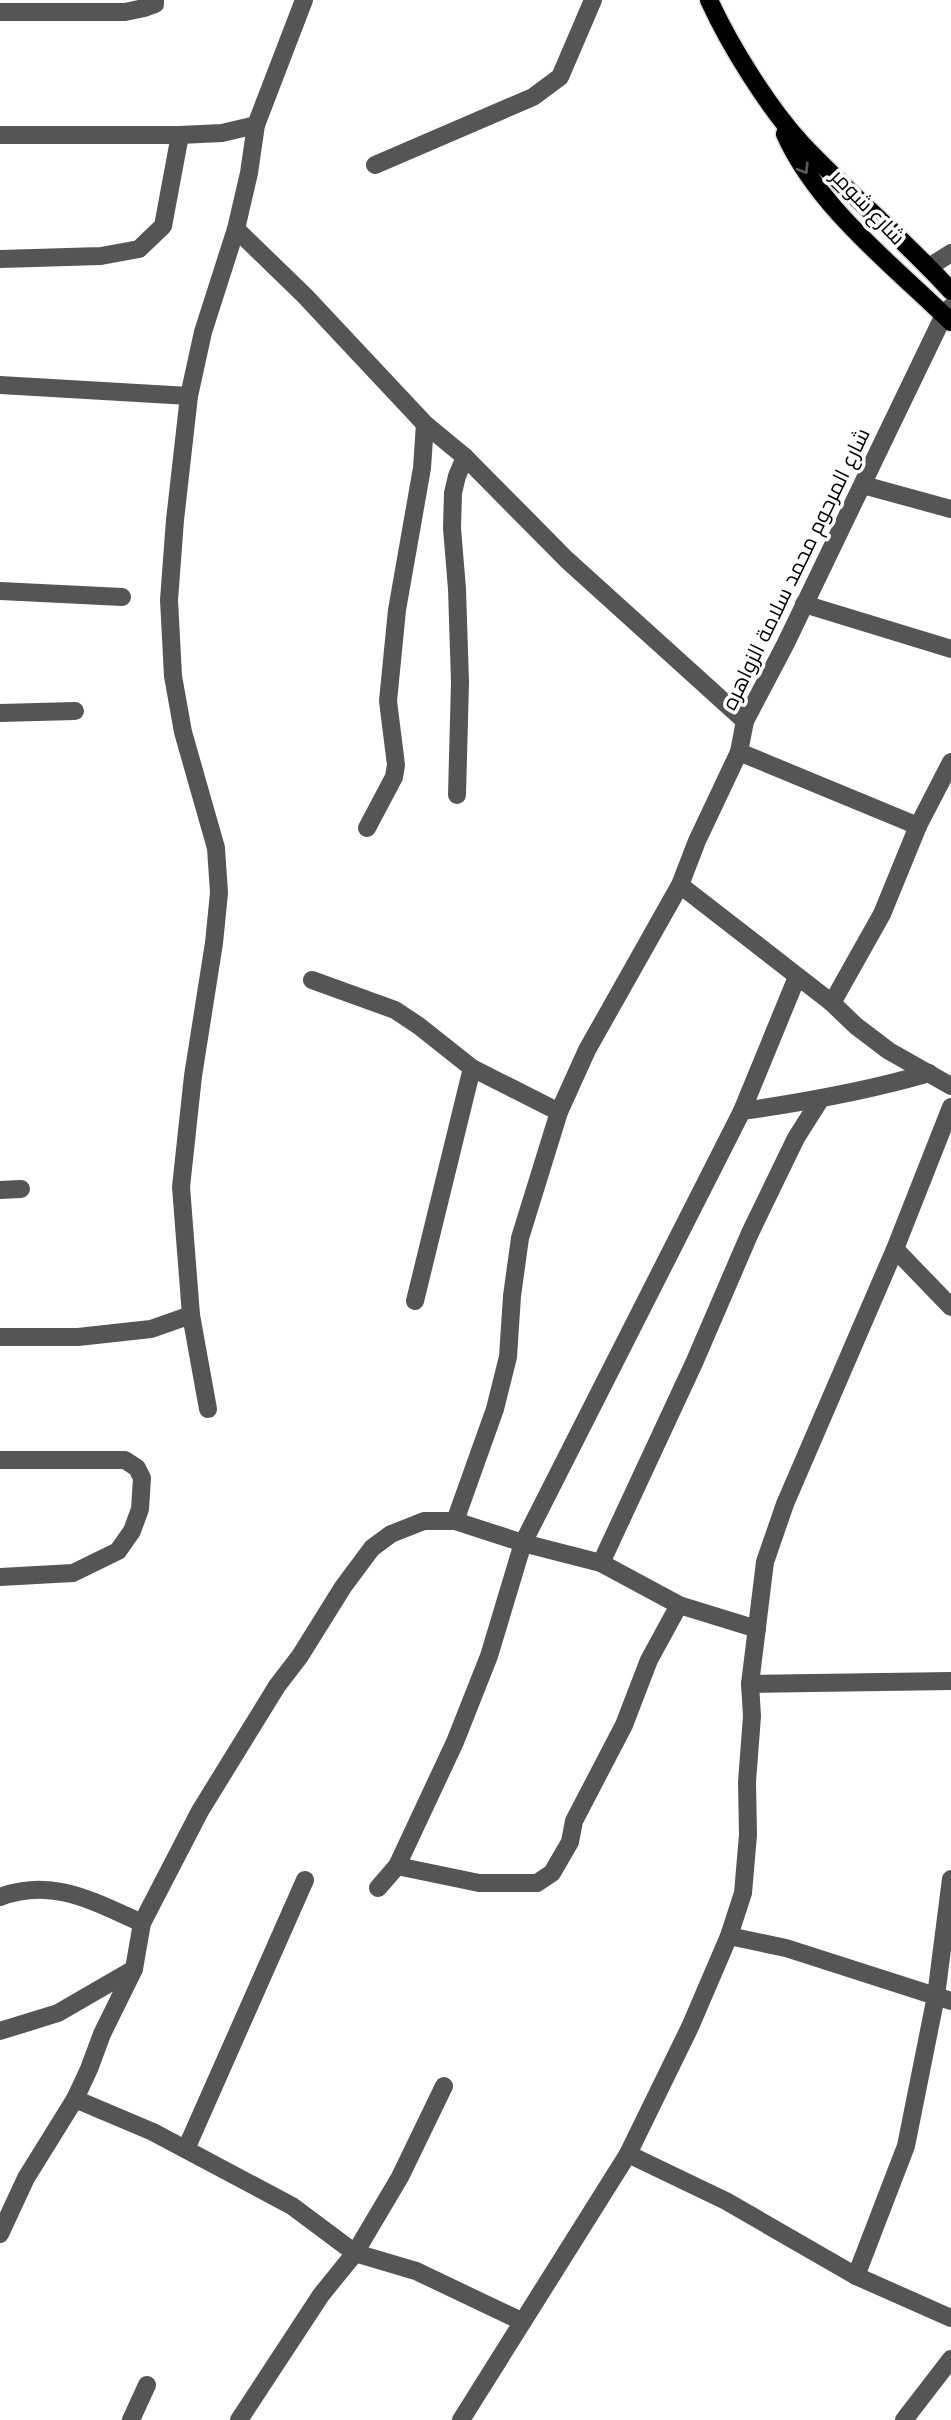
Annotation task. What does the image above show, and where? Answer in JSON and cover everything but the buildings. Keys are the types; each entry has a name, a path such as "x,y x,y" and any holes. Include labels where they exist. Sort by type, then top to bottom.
{"main road":[{"name":"شارع شومر","path":"709,0 719,22 774,108 820,162 951,291"},
{"name":"شارع شومر","path":"774,108 789,144 813,184 840,213 949,315"}],"street":[{"path":"0,12 125,12 155,4 155,0"},
{"path":"208,1409 191,1315 181,1187 193,1076 219,893 216,848 183,732 173,676 169,600 189,396 203,332 236,229 249,173 256,125 304,0"},
{"path":"375,165 533,97 560,77 593,0"},
{"path":"0,135 180,135 222,133 256,125"},
{"path":"0,259 102,256 139,249 163,226 180,135"},
{"path":"236,229 305,296 425,424 465,457 567,560 745,721"},
{"path":"929,267 951,253"},
{"name":"شارع المرحوم محمد سلامة الزواهره","path":"455,1521 499,1396 508,1357 512,1296 520,1238 559,1112 587,1049 680,885 697,841 739,752 745,721 949,315"},
{"path":"0,385 189,396"},
{"path":"367,828 394,777 396,765 388,701 397,610 422,468 425,424"},
{"path":"457,795 460,682 452,528 453,494 465,457"},
{"path":"863,485 951,509"},
{"path":"0,591 121,597"},
{"path":"804,604 951,649"},
{"path":"0,713 75,711"},
{"path":"739,752 918,826"},
{"path":"832,1003 882,914 918,826 951,762"},
{"path":"680,885 832,1003 856,1026 889,1051 951,1086"},
{"path":"378,1888 397,1866 455,1742 489,1656 523,1543 742,1111 797,977"},
{"path":"312,980 395,1010 472,1068 559,1112"},
{"path":"415,1301 472,1068"},
{"path":"742,1111 820,1100 929,1073"},
{"path":"601,1563 694,1363 750,1233 796,1138 820,1100"},
{"path":"461,2420 521,2320 628,2154 690,2027 729,1936 743,1893 752,1717 750,1684 765,1562 785,1504 895,1249 951,1107"},
{"path":"0,1190 21,1189"},
{"path":"895,1249 951,1307"},
{"path":"0,1337 78,1337 138,1331 191,1315"},
{"path":"0,1460 125,1460 136,1468 142,1478 140,1509 132,1531 118,1550 73,1573 0,1577"},
{"path":"0,2234 26,2178 75,2099 102,2034 134,1969 142,1923 200,1811 277,1686 300,1656 342,1587 372,1548 391,1534 424,1521 455,1521 523,1543 601,1563 679,1605 757,1629"},
{"path":"397,1866 479,1883 537,1883 552,1873 570,1842 574,1821 624,1726 649,1660 679,1605"},
{"path":"750,1684 951,1681"},
{"path":"856,2276 906,2146 944,1999 951,1878"},
{"path":"186,2149 305,1880"},
{"path":"0,1897 51,1888 86,1898 142,1923"},
{"path":"729,1936 786,1948 944,1999"},
{"path":"0,2031 58,2013 134,1969"},
{"path":"239,2420 321,2295 355,2253 400,2177 444,2086"},
{"path":"75,2099 121,2116 292,2206 355,2253 416,2271 521,2320"},
{"path":"628,2154 726,2201 856,2276 951,2318"},
{"path":"904,2420 951,2359"},
{"path":"131,2420 148,2385"}]}
